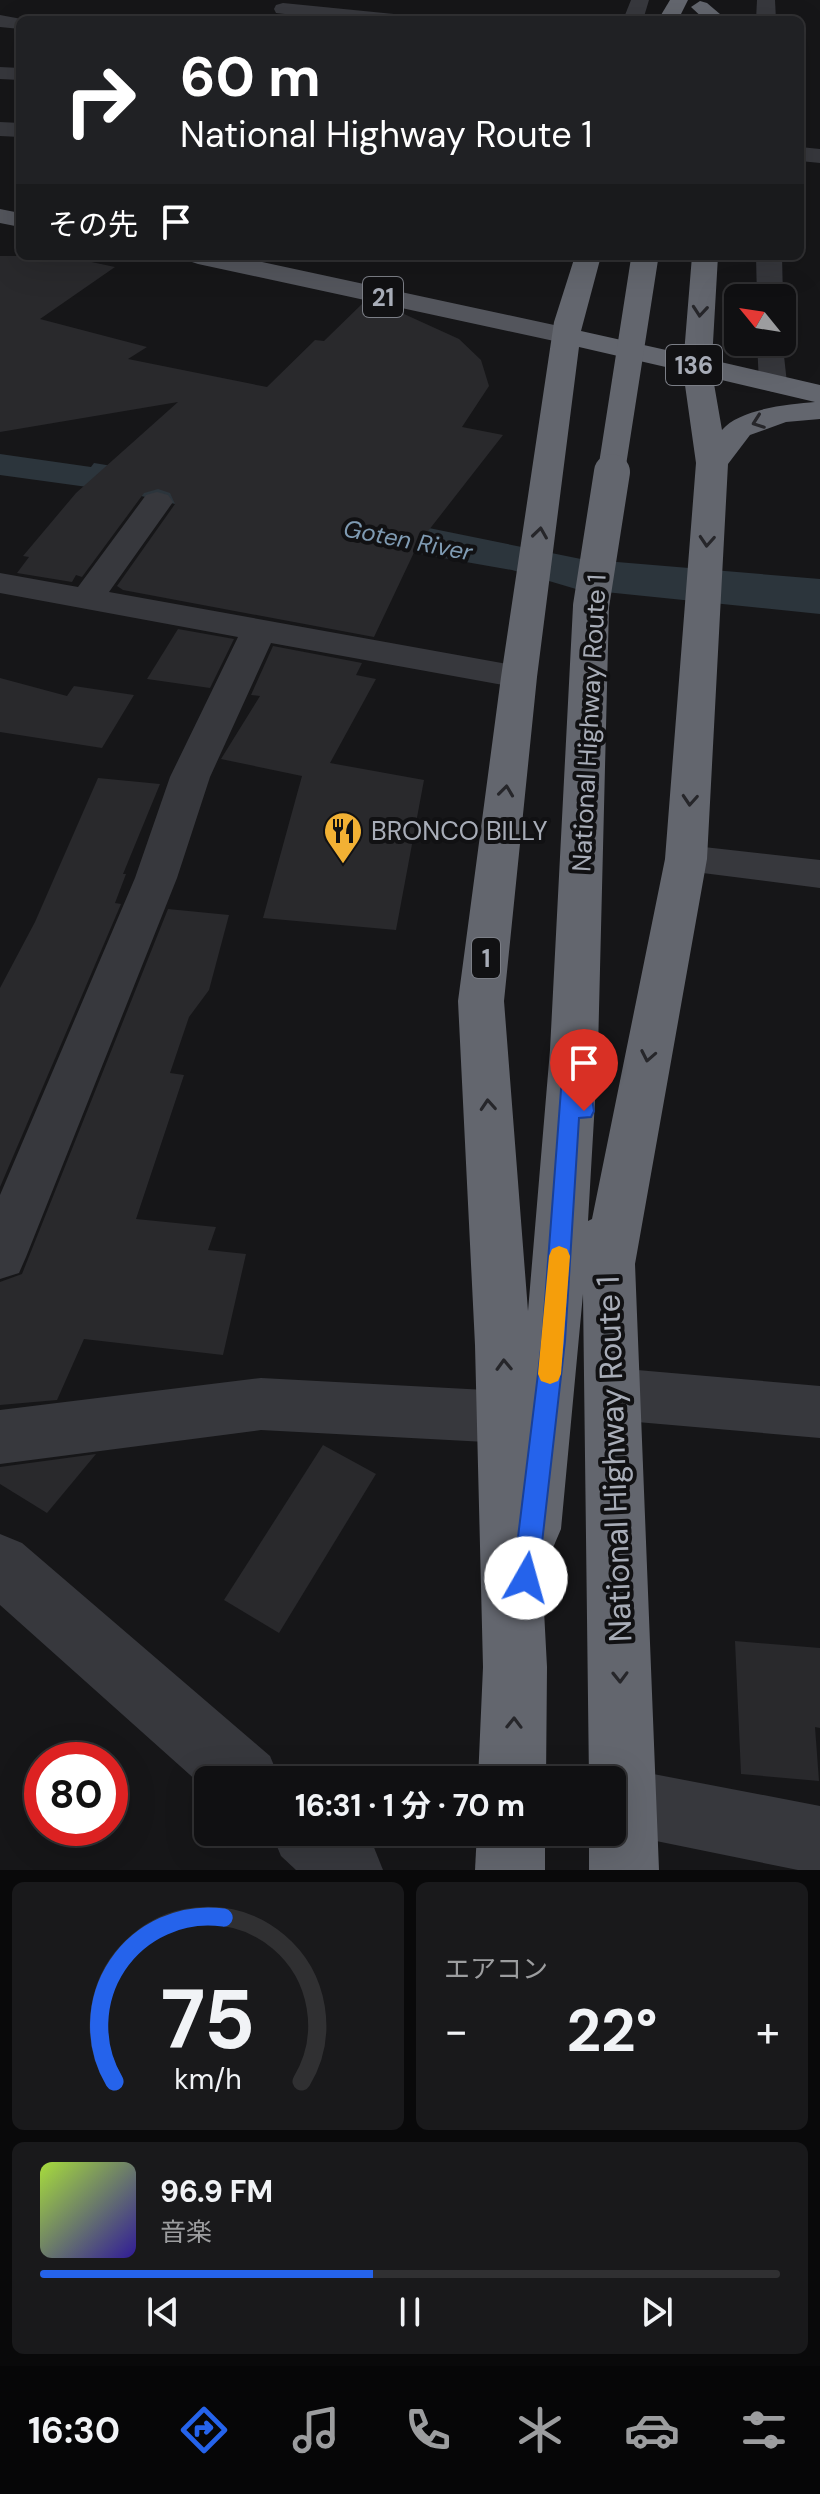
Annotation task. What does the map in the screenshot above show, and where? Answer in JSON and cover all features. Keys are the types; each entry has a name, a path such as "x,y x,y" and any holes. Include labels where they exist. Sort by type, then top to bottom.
{"highway":[{"name":"1","path":"512,1766 515,1667 505,1417 481,1001 519,677 568,329 586,260"},
{"name":"National Highway Route 1","path":"515,1667 553,1341 574,1050 591,606 644,260"},
{"name":"1","path":"609,1264 686,859 712,463 697,356 705,260"},
{"name":"136","path":"568,329 697,356 772,363 820,374"},
{"name":"136","path":"772,363 820,394"},
{"path":"712,463 739,429 782,414 820,410"},
{"name":"National Highway Route 1","path":"574,1050 609,1264 621,1766"},
{"path":"510,1870 511,1846"},
{"name":"National Highway Route 1","path":"623,1846 624,1870"}],"main road":[{"name":"21","path":"218,260 568,329"},
{"name":"21","path":"258,260 568,329"}],"street":[{"path":"330,0 276,11 342,16"},
{"path":"769,260 770,284"},
{"path":"87,599 157,502"},
{"path":"0,583 519,677"},
{"path":"0,1257 156,878 195,766 259,631"},
{"path":"686,859 820,874"},
{"path":"614,1394 820,1412"},
{"path":"0,1437 261,1404 505,1417"},
{"path":"0,1564 230,1766"},
{"path":"626,1803 820,1840"},
{"path":"321,1846 348,1870"}],"water":[{"name":"Goten River","path":"0,454 91,467 94,463 178,477 581,559 820,579 820,614 576,589 512,570 295,532 124,492 0,475"}],"building":[{"path":"0,256 16,256 16,260 82,260 115,267 40,319 147,347 128,359 267,387 315,340 324,341 363,303 393,309 459,339 481,360 489,386 462,427 503,435 418,544 374,637 123,590 117,586 175,504 170,493 158,489 144,493 82,577 76,575 72,582 17,573 29,557 23,556 76,493 178,402 0,432"},
{"path":"178,629 234,639 210,688 147,679"},
{"path":"273,646 362,663 356,675 376,679 330,763 424,780 396,930 263,918 302,776 221,759 260,696 251,695"},
{"path":"0,678 67,696 74,686 134,695 102,748 0,732"},
{"path":"98,778 160,784 123,874 126,874 115,903 121,904 0,1187 0,988 35,922"},
{"path":"168,909 229,915 209,990 189,1017 170,1073 184,1075 136,1219 216,1227 208,1250 246,1254 223,1355 84,1339 57,1400 0,1405 0,1282 22,1274"},
{"path":"323,1445 376,1474 279,1633 224,1600"},
{"path":"96,1454 47,1513 0,1484 0,1467"},
{"path":"735,1641 820,1648 820,1728 815,1727 819,1781 741,1774"}],"slow traffic":[{"path":"550,1374 559,1256"}],"place":[{"name":"BRONCO BILLY","path":"343,865"}],"route":[{"path":"526,1578 553,1341 574,1050 584,1111"}]}
